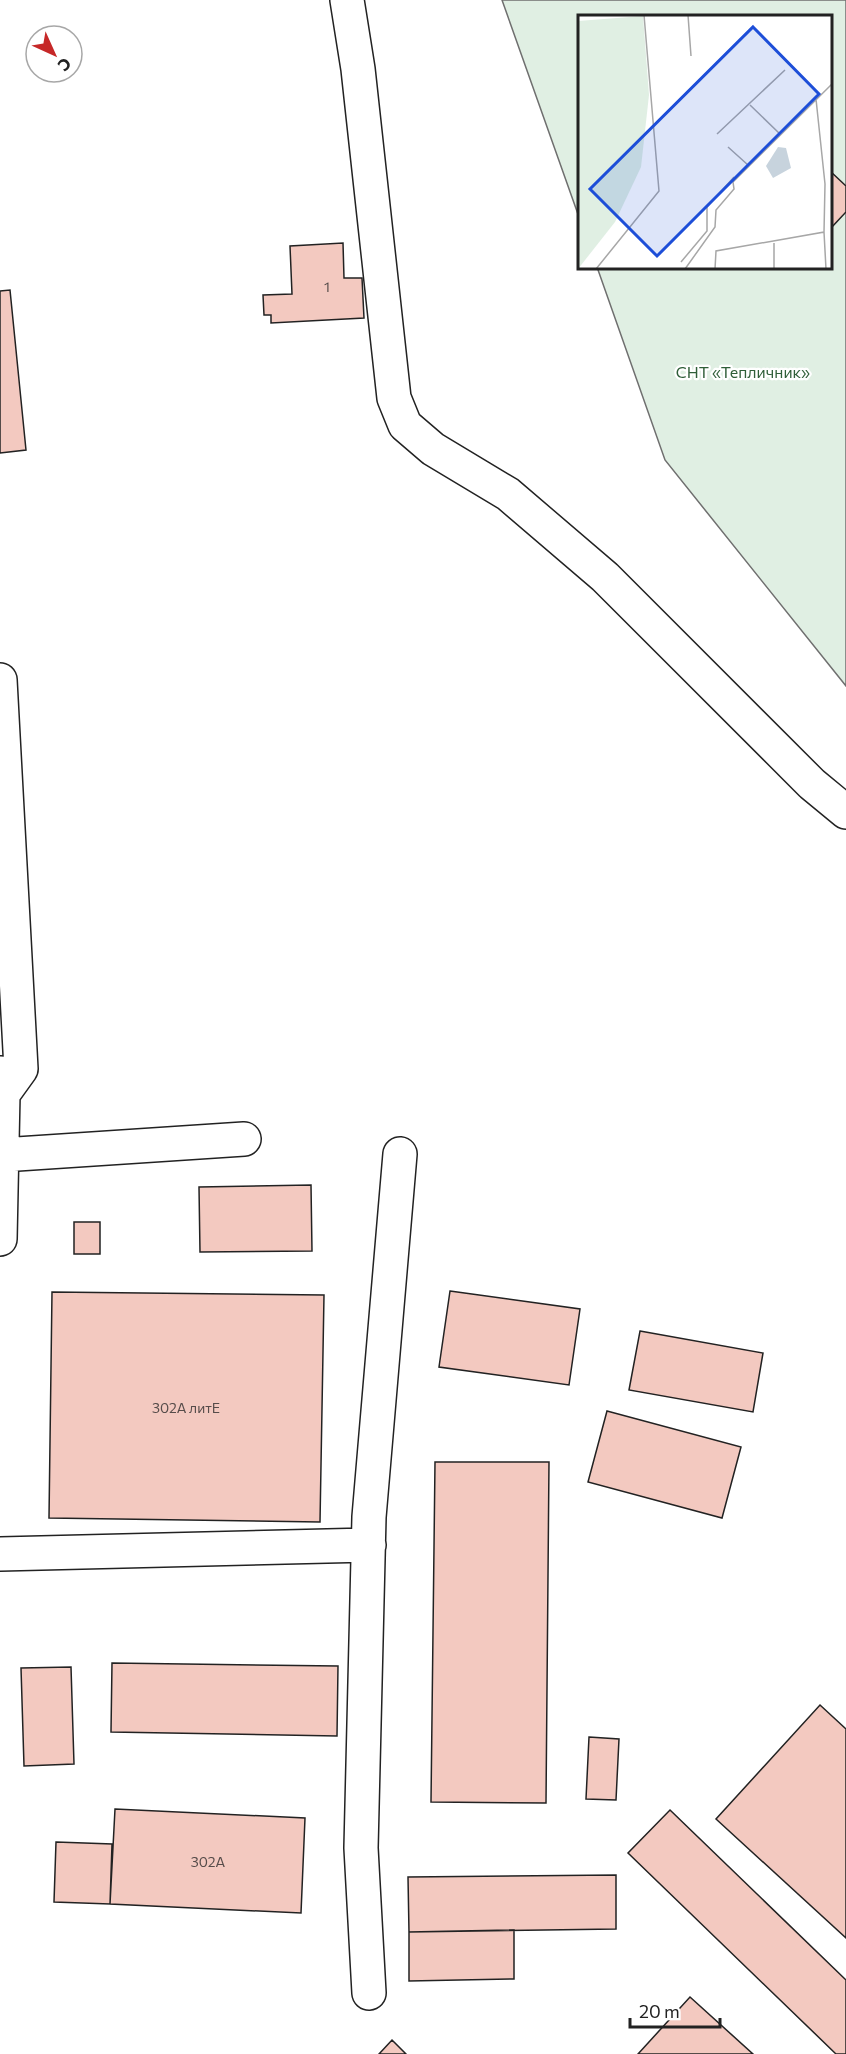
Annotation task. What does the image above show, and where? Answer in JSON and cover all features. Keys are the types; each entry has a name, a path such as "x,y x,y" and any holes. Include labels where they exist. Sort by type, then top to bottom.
{"street":[{"path":"347,0 358,69 394,398 405,425 433,450 508,494 605,577 812,784 846,812"},
{"path":"0,680 21,1069 3,1094"},
{"path":"0,1057 3,1094 0,1239"},
{"path":"2,1155 244,1140"},
{"path":"369,1993 361,1848 370,1505 400,1154"},
{"path":"0,1554 369,1545"}],"green space":[{"name":"СНТ «Тепличник»","path":"502,0 846,0 846,686 665,460 597,268 831,268 831,15 578,15 578,214"}],"building":[{"path":"831,172 846,186 846,212 831,228"},
{"path":"343,243 344,278 362,278 364,318 271,323 271,315 264,315 263,295 292,294 290,246"},
{"path":"10,290 26,450 0,453 0,291"},
{"path":"311,1185 312,1251 200,1252 199,1187"},
{"path":"74,1222 100,1222 100,1254 74,1254"},
{"path":"450,1291 580,1309 569,1385 439,1367"},
{"path":"52,1292 324,1295 320,1522 49,1518"},
{"path":"640,1331 763,1353 753,1412 629,1390"},
{"path":"607,1411 741,1447 722,1518 588,1482"},
{"path":"435,1462 549,1462 546,1803 431,1802"},
{"path":"112,1663 338,1666 337,1736 111,1732"},
{"path":"71,1667 74,1764 24,1766 21,1668"},
{"path":"820,1705 846,1729 846,1938 716,1819"},
{"path":"589,1737 619,1739 616,1800 586,1799"},
{"path":"115,1809 305,1818 301,1913 110,1904"},
{"path":"670,1810 846,1980 846,2054 836,2054 628,1853"},
{"path":"56,1842 112,1844 110,1904 54,1902"},
{"path":"616,1875 616,1929 409,1932 408,1877"},
{"path":"514,1930 514,1979 409,1981 409,1932"},
{"path":"690,1997 753,2054 638,2054"},
{"path":"392,2040 406,2054 379,2054"}]}
